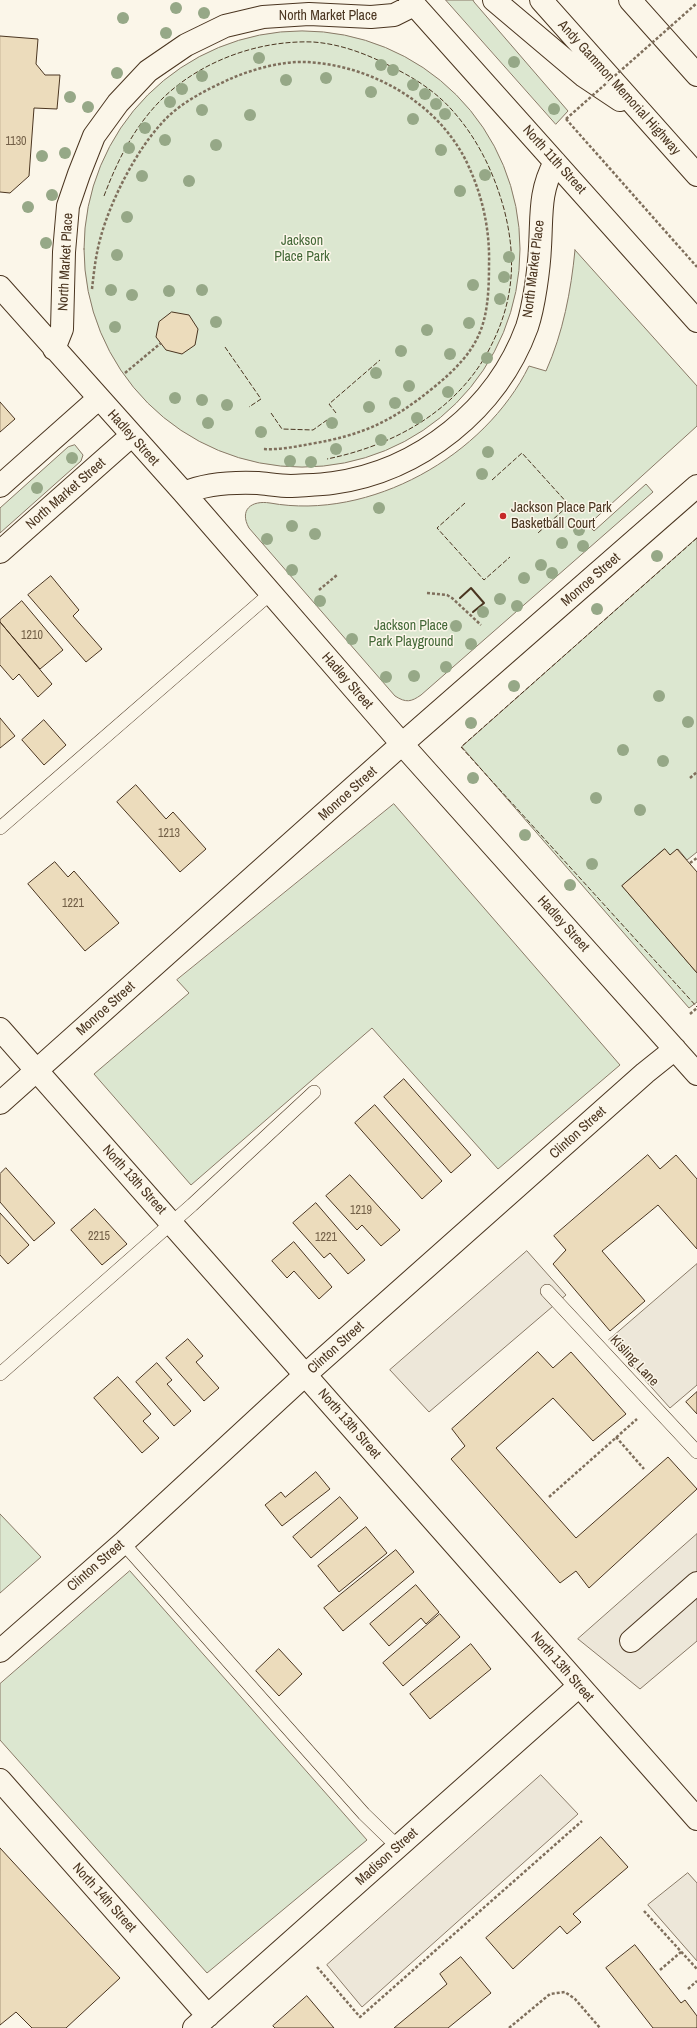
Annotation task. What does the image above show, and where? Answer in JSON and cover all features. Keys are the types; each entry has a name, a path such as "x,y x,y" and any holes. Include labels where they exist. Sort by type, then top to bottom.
{"main road":[{"path":"494,0 584,76 646,117"},
{"name":"Andy Gammon Memorial Highway","path":"541,0 697,175"},
{"path":"630,0 697,75"},
{"name":"North 11th Street","path":"412,3 697,321"},
{"name":"North Market Place","path":"54,349 62,329 64,252 68,206 94,136 118,103 148,71 186,45 225,26 263,17 294,15 371,18 394,15 412,3"},
{"name":"North Market Place","path":"184,493 199,487 218,484 257,483 289,486 334,483 376,473 415,456 452,431 484,401 510,366 527,326 540,249 542,197 547,178 555,162"},
{"name":"Hadley Street","path":"0,287 131,436 184,493 402,744 697,1074"},
{"path":"0,486 98,399"},
{"name":"North Market Street","path":"0,552 131,436"},
{"name":"Monroe Street","path":"0,1103 402,744 697,486"},
{"name":"North 13th Street","path":"0,1029 172,1222 578,1686 697,1819"},
{"name":"Clinton Street","path":"0,1651 123,1543 305,1375 675,1049"},
{"path":"631,1641 697,1583"},
{"name":"Madison Street","path":"201,2022 578,1686"},
{"name":"North 14th Street","path":"0,1780 201,2022"}],"lane":[{"path":"0,828 271,593"},
{"path":"0,1374 172,1222 314,1092"},
{"name":"Kisling Lane","path":"548,1291 697,1452"},
{"path":"123,1543 364,1814 398,1847"}],"path":[{"path":"697,3 566,119 697,267"},
{"path":"92,289 101,235 118,193 131,169 147,142 162,123 185,103 210,88 239,75 275,65 305,62 332,65 360,72 389,84 415,101 435,119 452,139 468,164 482,201 489,253 489,283 487,311 480,336 468,356 446,378 390,419 361,433 273,450 262,449"},
{"path":"125,373 161,343"},
{"path":"319,590 337,575"},
{"path":"427,593 447,595 481,625"},
{"path":"690,778 697,772"},
{"path":"690,863 697,858"},
{"path":"690,1014 697,1008"},
{"path":"549,1497 653,1405"},
{"path":"616,1438 644,1469"},
{"path":"317,1967 360,2017 582,1821"},
{"path":"644,1911 697,1970"},
{"path":"660,1970 681,1952"},
{"path":"688,1989 697,1981"},
{"path":"509,2028 543,1999 558,1992 565,1992 575,2000 600,2028"}],"green space":[{"path":"446,0 473,0 568,111 556,124"},
{"name":"Jackson Place Park","path":"302,31 345,35 365,40 385,48 405,57 423,68 440,80 456,95 471,111 483,128 494,146 503,166 511,186 516,206 520,249 516,292 511,312 503,332 494,352 483,370 471,387 456,403 440,418 423,430 405,441 385,450 365,458 345,463 302,467 259,463 239,458 219,450 199,441 181,430 164,418 148,403 133,387 121,370 110,352 101,332 93,312 88,292 84,249 88,206 93,186 101,166 110,146 121,128 133,111 148,95 164,80 181,68 199,57 219,48 239,40 259,35"},
{"name":"Jackson Place Park Playground","path":"575,250 697,386 697,426 588,525 594,531 646,484 653,492 421,695 408,701 402,700 395,696 249,528 246,522 246,511 252,505 263,502 308,506 346,502 384,491 420,475 454,454 484,428 509,398 529,366 546,371 562,327 571,281"},
{"path":"75,445 83,455 81,461 0,533 0,508 68,447"},
{"path":"697,538 697,852 687,860 678,849 670,855 664,849 622,886 697,973 697,1002 689,1008 462,747"},
{"path":"394,804 620,1065 498,1169 372,1028 191,1185 94,1074 189,993 177,980"},
{"path":"0,1514 41,1557 0,1593"},
{"path":"130,1571 367,1840 207,1973 0,1740 0,1684"}],"shaded area":[{"path":"527,1251 566,1295 429,1412 390,1370"},
{"path":"697,1264 697,1385 670,1408 609,1340"},
{"path":"697,1534 697,1641 640,1689 578,1639"},
{"path":"541,1775 578,1814 362,2007 327,1965"},
{"path":"688,1873 697,1883 697,1961 648,1905"}],"building":[{"path":"0,36 38,39 36,64 45,75 60,75 57,109 34,108 29,176 10,193 0,192"},
{"path":"172,312 189,315 198,329 195,345 182,354 166,350 156,337 159,322"},
{"path":"0,402 15,419 0,432"},
{"path":"51,576 79,610 73,616 102,649 86,662 28,595"},
{"path":"22,601 63,650 40,669 0,622 0,620"},
{"path":"0,622 52,684 38,697 19,674 13,680 0,665"},
{"path":"0,718 15,736 0,748"},
{"path":"44,720 66,745 44,765 22,740"},
{"path":"136,785 166,819 173,812 206,849 180,872 117,802"},
{"path":"665,849 670,855 677,849 697,872 697,973 622,886"},
{"path":"55,862 68,877 74,871 119,923 85,951 28,884"},
{"path":"404,1079 471,1155 451,1173 384,1097"},
{"path":"375,1105 442,1181 422,1199 355,1123"},
{"path":"648,1155 660,1169 676,1155 697,1179 697,1249 658,1205 602,1251 645,1301 610,1331 553,1264 566,1250 554,1236"},
{"path":"6,1168 55,1223 34,1241 0,1202 0,1174"},
{"path":"350,1175 400,1230 381,1246 362,1225 357,1230 326,1196"},
{"path":"316,1203 365,1260 348,1274 330,1253 324,1258 293,1223"},
{"path":"95,1209 127,1244 102,1265 71,1230"},
{"path":"0,1213 29,1245 8,1264 0,1255"},
{"path":"294,1242 332,1287 319,1299 294,1271 287,1278 272,1261"},
{"path":"188,1339 203,1356 196,1362 219,1388 204,1401 166,1358"},
{"path":"538,1352 553,1368 571,1352 626,1414 593,1441 553,1398 496,1448 576,1538 668,1457 697,1489 589,1588 576,1571 560,1583 451,1459 465,1446 452,1429"},
{"path":"157,1363 172,1380 167,1384 191,1411 174,1426 136,1382"},
{"path":"118,1377 151,1414 143,1421 159,1438 142,1453 94,1398"},
{"path":"697,1392 697,1414 686,1402"},
{"path":"316,1472 330,1489 282,1526 265,1505 281,1492 285,1497"},
{"path":"340,1497 358,1518 311,1558 293,1537"},
{"path":"366,1527 387,1553 339,1592 318,1566"},
{"path":"396,1550 414,1572 343,1631 324,1608"},
{"path":"416,1585 439,1612 426,1624 421,1618 389,1646 370,1624"},
{"path":"440,1614 460,1637 403,1686 383,1663"},
{"path":"471,1644 491,1669 430,1719 410,1694"},
{"path":"279,1649 302,1674 279,1696 256,1671"},
{"path":"601,1837 628,1867 573,1914 581,1922 567,1934 560,1926 513,1969 486,1938"},
{"path":"0,1848 120,1978 66,2028 32,2028 16,2012 0,2025"},
{"path":"635,1945 681,2003 685,2000 697,2016 697,2028 653,2028 606,1968"},
{"path":"461,1957 491,1993 448,2028 394,2028 447,1984 440,1974"},
{"path":"307,1996 334,2028 275,2028 273,2026"}],"fence":[{"path":"104,196 128,143 144,119 164,97 179,84 214,63 253,49 293,42 313,42 334,45 355,51 394,68 425,86 446,103 452,110 470,133 484,157 495,182 504,209 511,248 512,267 507,303 502,321 485,357 471,377 455,395 437,411 396,436 374,446 327,459"},
{"path":"225,347 261,399 249,407"},
{"path":"336,413 329,404 380,360"},
{"path":"271,413 282,429 313,430 327,420"},
{"path":"492,480 522,453 569,505 538,533"},
{"path":"465,503 437,528 484,580 510,557"},
{"path":"697,538 461,747 697,1007"}],"wall":[{"path":"460,598 471,588 484,603 473,612"}],"place":[{"name":"Jackson Place Park Basketball Court","path":"503,516"}]}
